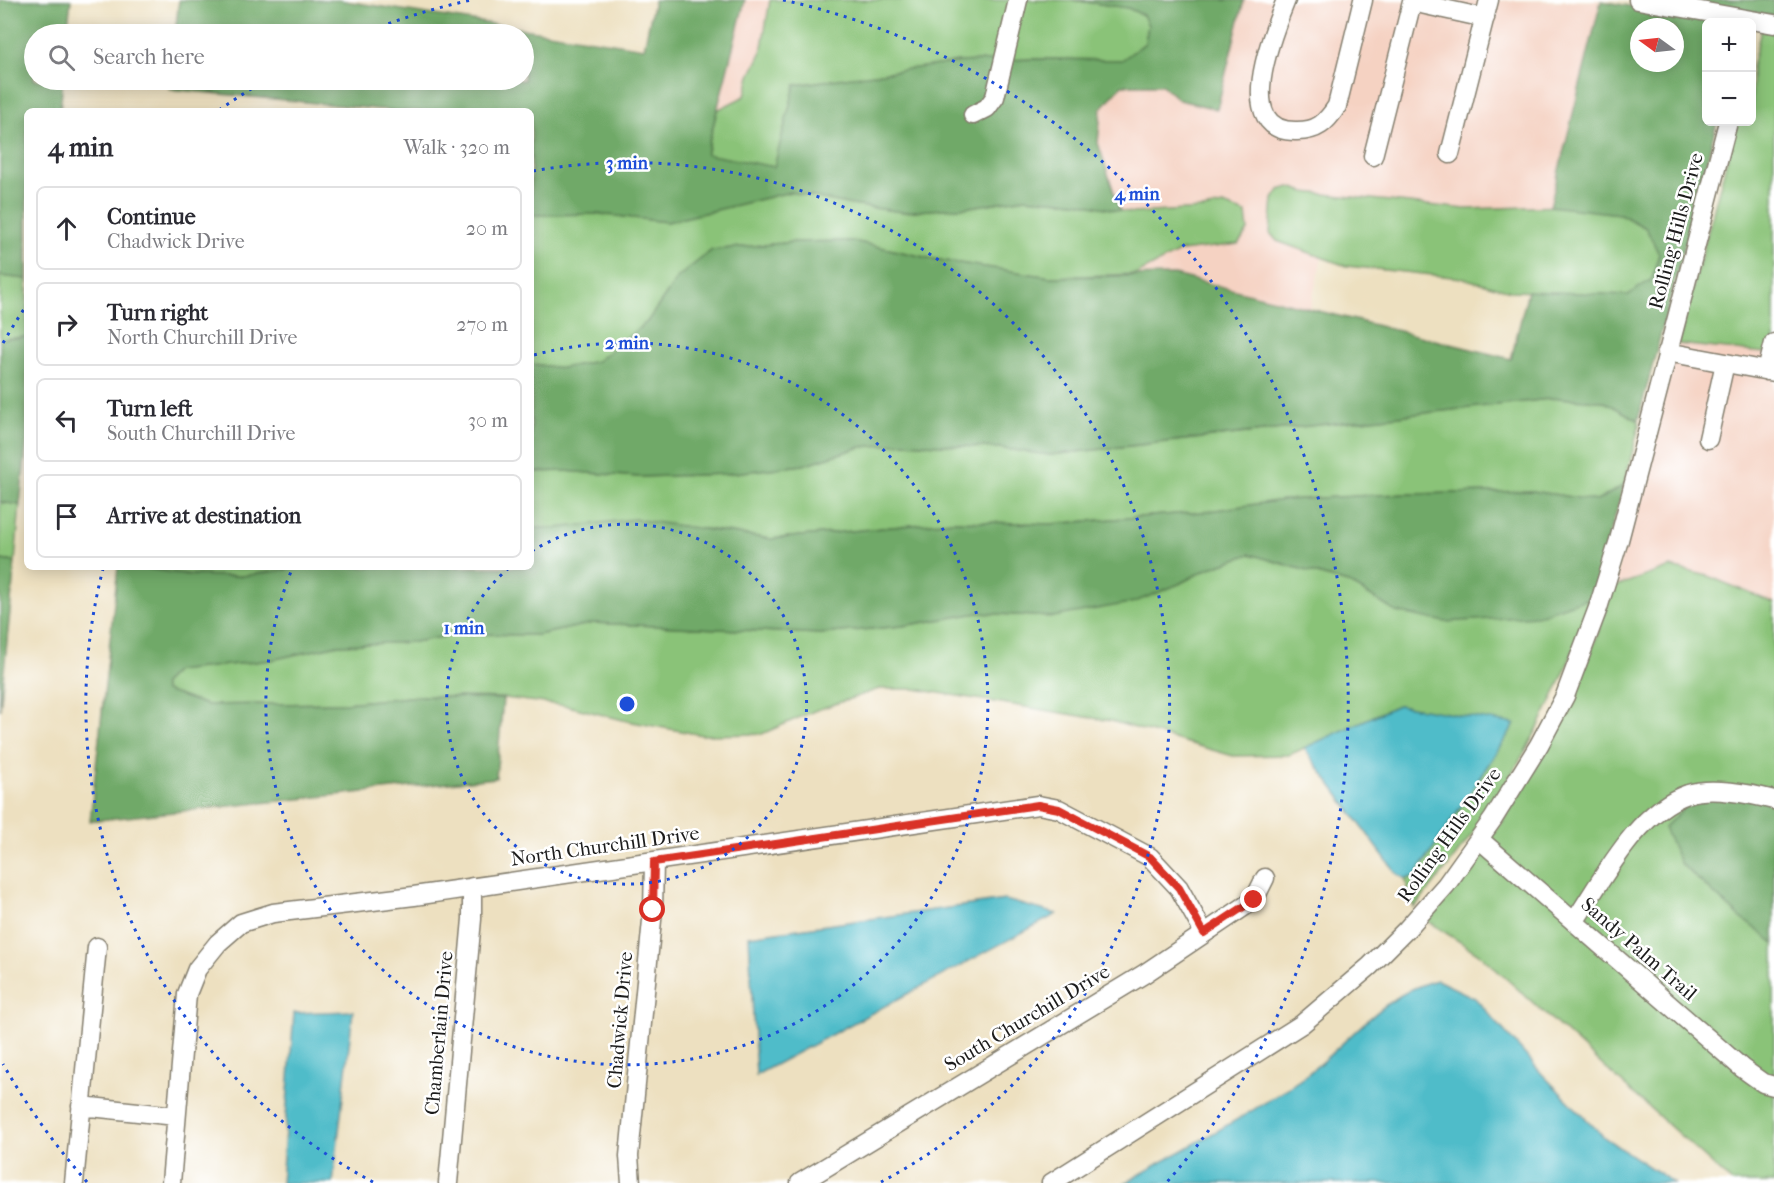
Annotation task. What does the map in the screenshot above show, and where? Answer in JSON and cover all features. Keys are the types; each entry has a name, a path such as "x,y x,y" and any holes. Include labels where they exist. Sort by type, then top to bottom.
{"street":[{"path":"973,116 987,108 995,97 1018,0"},
{"path":"1286,0 1272,32 1261,88 1262,108 1268,121 1276,128 1294,132 1316,130 1329,119 1337,106 1363,0"},
{"path":"1638,0 1718,18"},
{"path":"1373,156 1412,2 1487,9 1450,154"},
{"path":"1756,26 1774,24"},
{"name":"Rolling Hills Drive","path":"1051,1183 1302,1024 1370,966 1407,929 1446,885 1479,839 1539,745 1565,696 1584,646 1618,540 1727,126"},
{"path":"1667,352 1771,371 1774,343"},
{"path":"1708,439 1725,363"},
{"path":"1574,922 1638,829 1662,805 1690,793 1725,791 1774,801"},
{"name":"North Churchill Drive","path":"171,1183 187,994 197,969 218,944 241,923 273,913 654,862 1038,805 1059,809 1150,857 1179,888 1204,933"},
{"name":"Sandy Palm Trail","path":"1479,839 1742,1068 1763,1083 1774,1086"},
{"name":"Chadwick Drive","path":"631,1183 629,1156 653,910 654,862"},
{"name":"South Churchill Drive","path":"800,1183 1144,974 1254,900 1265,878"},
{"name":"Chamberlain Drive","path":"448,1183 472,919 472,887"},
{"path":"74,1183 97,947"},
{"path":"81,1106 176,1116"}],"shaded area":[{"path":"745,0 770,0 761,53 750,76 745,96 717,110"},
{"path":"1244,0 1601,1 1550,206 1466,209 1305,192 1290,187 1279,190 1273,199 1270,233 1277,241 1322,257 1310,309 1175,275 1137,274 1181,251 1238,244 1223,205 1203,209 1133,213 1120,211 1098,143 1101,109 1122,85 1162,85 1179,100 1217,109"},
{"path":"1678,344 1774,354 1774,603 1746,593 1613,587"}],"green space":[{"path":"0,0 71,0 68,24 24,24 24,90 62,90 60,108 24,108 24,279 0,276"},
{"path":"179,0 339,0 492,24 176,24"},
{"path":"654,0 745,0 706,154 774,167 795,85 959,62 1033,59 1122,60 1145,43 1148,25 1143,15 1128,8 1072,0 1244,0 1217,109 1179,100 1162,85 1122,85 1101,109 1098,143 1120,211 1077,202 1025,198 970,207 903,212 852,205 790,192 667,222 600,214 534,215 534,108 368,108 179,90 534,90 534,31 644,48"},
{"path":"770,0 1072,0 1128,8 1143,15 1148,25 1145,43 1122,60 1033,59 959,62 846,79 775,167 706,155 717,110 745,96 750,76 761,53"},
{"path":"1683,0 1774,0 1774,16"},
{"path":"1601,1 1702,19 1702,126 1716,126 1638,420 1603,401 1558,398 1049,455 999,448 905,443 861,447 803,465 725,474 639,477 565,471 534,472 534,364 562,368 597,361 647,322 678,277 712,250 793,242 853,241 933,259 1050,277 1175,275 1511,359 1528,291 1628,295 1652,279 1659,254 1646,228 1620,214 1550,206"},
{"path":"1761,30 1774,32 1774,354 1678,344 1736,126 1756,126 1756,50"},
{"path":"1290,187 1305,192 1466,209 1563,206 1620,214 1646,228 1659,254 1652,279 1628,295 1511,291 1462,278 1346,266 1277,241 1270,233 1273,199 1279,190"},
{"path":"790,192 852,205 903,212 970,207 1025,198 1077,202 1133,213 1203,209 1223,205 1246,213 1248,231 1238,244 1181,251 1137,274 1050,277 933,259 853,241 793,242 712,250 678,278 647,322 597,361 562,368 534,364 534,215 600,214 667,222"},
{"path":"0,276 24,279 24,337 0,339"},
{"path":"24,337 24,467 20,505 0,502 0,339"},
{"path":"1558,398 1603,401 1638,420 1639,426 1624,485 1597,501 1533,491 1374,495 1284,500 1202,512 1051,524 953,521 771,539 707,529 534,528 534,472 565,471 639,477 725,474 803,465 861,447 905,443 999,448 1050,455"},
{"path":"1624,485 1592,597 1536,616 1446,622 1396,612 1351,584 1250,554 1207,569 1179,584 1135,602 1053,617 978,613 902,626 821,634 594,623 538,635 459,634 414,642 338,645 271,660 176,671 163,684 165,691 207,705 346,703 420,696 503,699 496,778 90,821 118,570 157,570 188,575 241,576 283,570 534,570 534,528 556,528 634,519 771,539 953,521 1051,524 1202,512 1284,500 1374,495 1533,491 1597,501"},
{"path":"0,502 20,505 15,562 0,560"},
{"path":"1250,554 1351,584 1396,612 1587,600 1592,597 1578,640 1560,681 1519,762 1470,837 1414,908 1405,879 1415,876 1514,725 1398,705 1289,755 1233,756 1111,721 915,689 879,689 814,711 762,734 702,735 627,721 568,706 505,698 420,696 346,703 207,705 165,691 163,684 176,671 271,660 338,645 414,642 459,634 538,635 594,623 821,634 902,626 978,613 1053,617 1179,584 1207,569"},
{"path":"0,560 15,562 0,710"},
{"path":"1671,567 1708,576 1774,603 1774,790 1757,787 1680,863 1740,917 1774,943 1774,1183 1733,1183 1479,954 1426,920 1502,822 1552,738 1580,679 1613,587"},
{"path":"158,570 292,570 242,576"},
{"path":"1757,787 1774,790 1774,943 1740,917 1680,863 1664,828 1703,789"}],"water":[{"path":"1398,705 1515,724 1415,876 1405,879 1396,873 1304,748"},
{"path":"1005,900 1057,914 756,1075 749,936"},
{"path":"1437,980 1475,998 1543,1075 1605,1138 1674,1183 1125,1183 1277,1095 1315,1068 1363,1024 1397,997"},
{"path":"353,1011 333,1183 281,1183 294,1013"}],"route":[{"path":"653,910 654,862 1038,805 1059,809 1150,857 1163,868 1179,888 1204,933 1254,900"}]}
